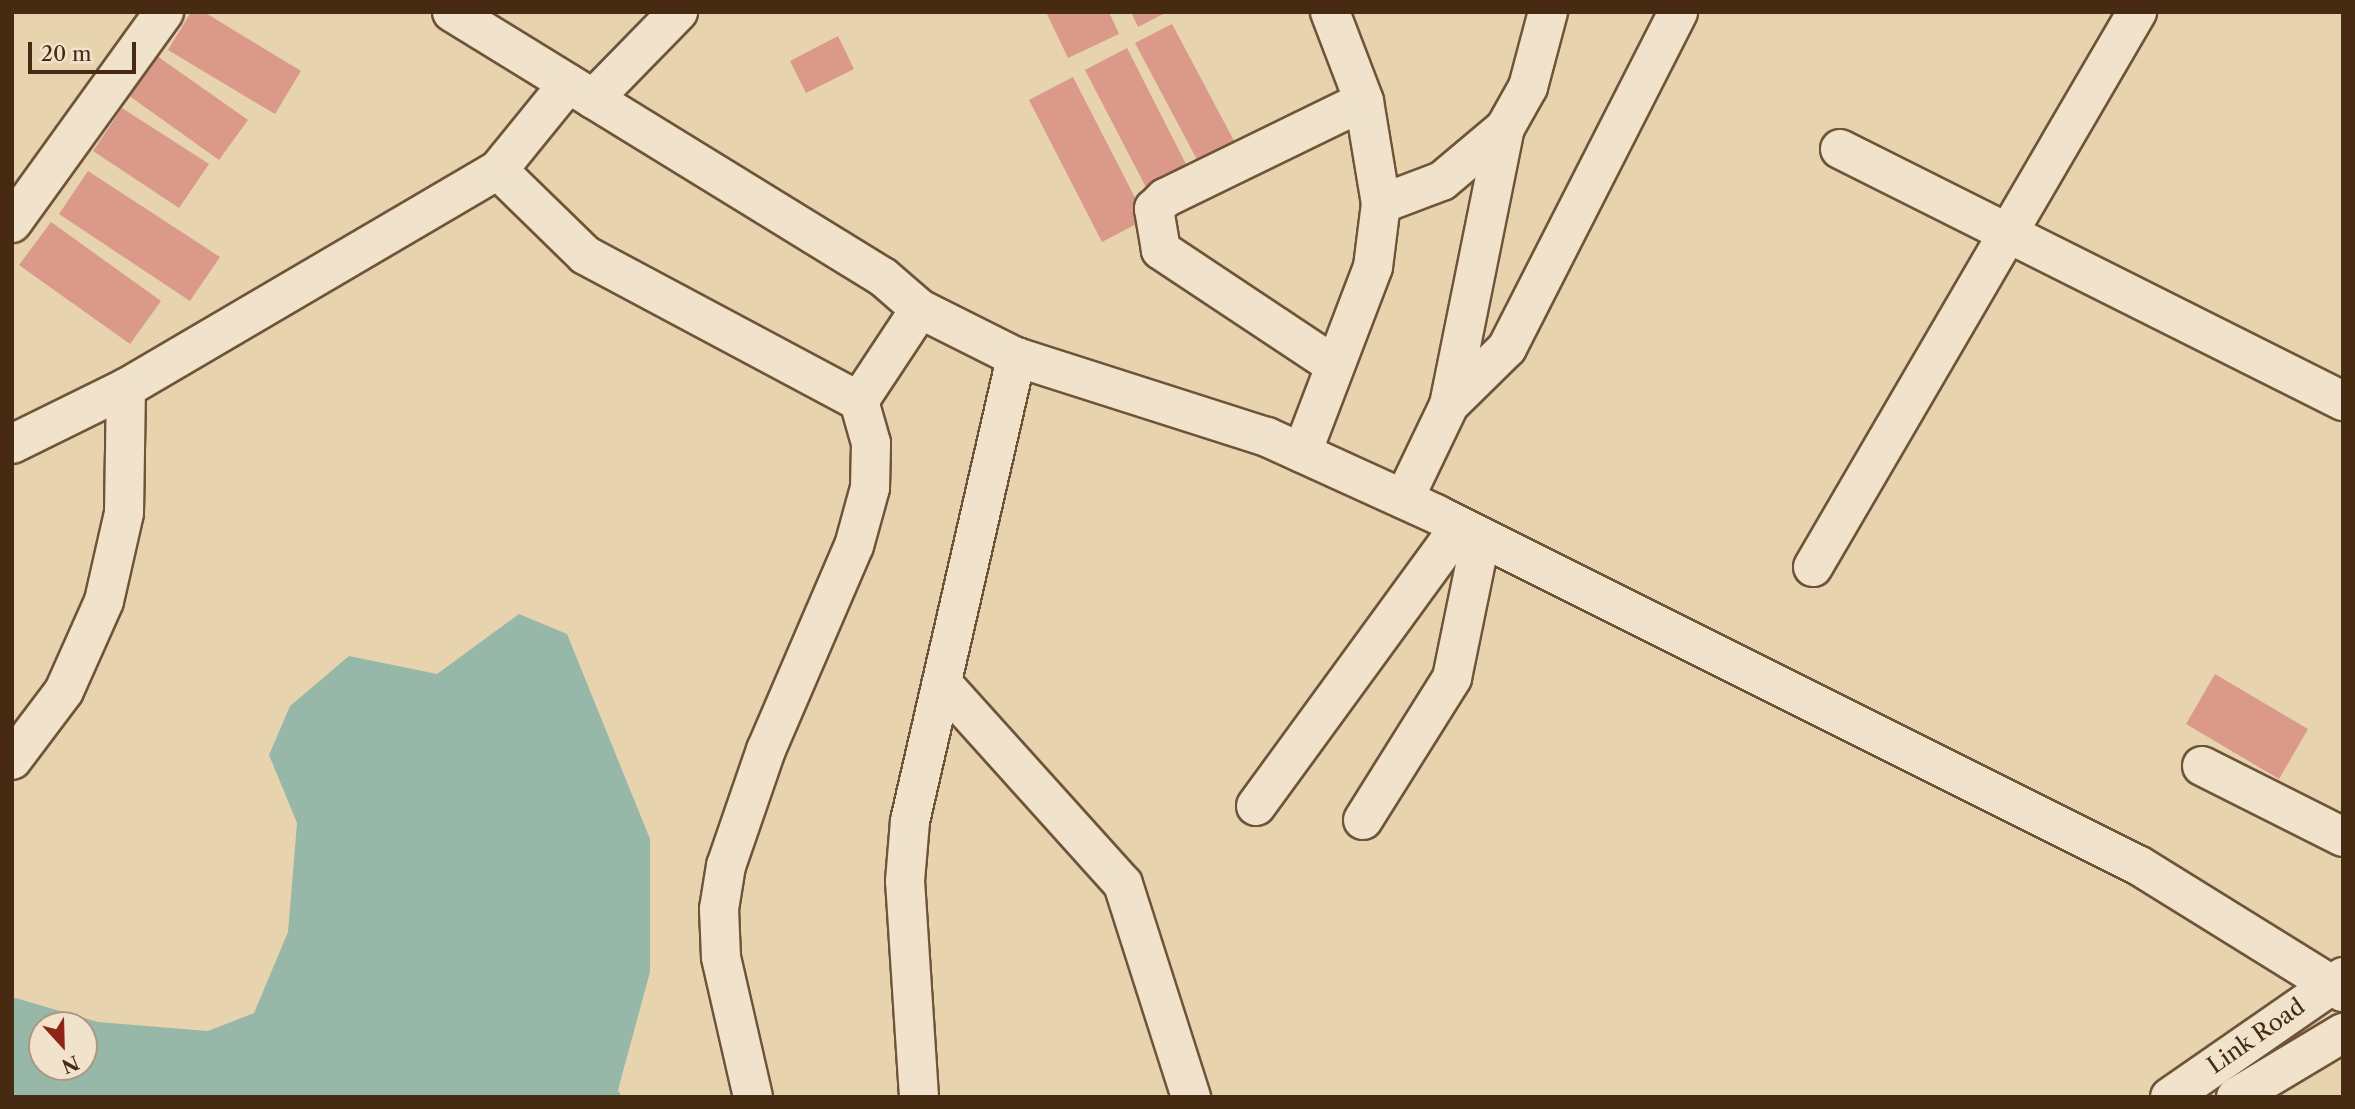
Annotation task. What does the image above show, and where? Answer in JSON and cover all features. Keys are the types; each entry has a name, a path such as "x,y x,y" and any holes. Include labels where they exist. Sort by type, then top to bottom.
{"street":[{"path":"12,223 164,12"},
{"path":"452,12 883,277 920,309 1016,357 1302,453 1404,499 2138,865 2338,985"},
{"path":"12,444 126,388 498,170 581,92 678,12"},
{"path":"1302,453 1373,267 1381,204 1364,101 1330,12"},
{"path":"1404,499 1449,405 1505,128 1528,87 1548,12"},
{"path":"1449,405 1507,348 1678,12"},
{"path":"1813,567 2137,12"},
{"path":"1334,365 1161,250 1154,209 1164,198 1364,101"},
{"path":"1381,204 1442,181 1505,128"},
{"path":"1840,149 2343,401"},
{"path":"498,170 585,255 859,401 871,443 870,488 854,546 766,750 722,887 722,957 753,1097"},
{"path":"859,401 920,309"},
{"path":"943,1097 918,1082 905,881 911,821 1016,357"},
{"path":"12,760 64,691 104,601 124,513 126,388"},
{"path":"1256,806 1471,531"},
{"path":"1363,820 1452,678 1471,531"},
{"path":"942,683 1123,884 1191,1097"},
{"path":"2202,766 2343,837"},
{"name":"Link Road","path":"2170,1097 2338,985"},
{"name":"Link Road","path":"2236,1097 2343,1033"}],"shaded area":[{"path":"519,614 567,634 650,839 650,972 618,1090 622,1097 12,1097 12,997 60,1011 28,1011 28,1081 98,1081 98,1022 208,1031 254,1013 288,932 297,823 269,755 290,706 349,656 437,674"}],"building":[{"path":"191,12 204,12 301,71 275,114 168,50"},
{"path":"1046,12 1109,12 1119,34 1068,58"},
{"path":"1131,12 1167,12 1138,27"},
{"path":"1172,24 1240,152 1203,171 1135,43"},
{"path":"838,36 854,69 806,93 790,61"},
{"path":"1127,48 1191,174 1150,195 1085,70"},
{"path":"157,56 248,120 219,160 128,95"},
{"path":"1073,77 1146,219 1102,242 1029,100"},
{"path":"122,108 209,164 179,208 93,151"},
{"path":"88,171 220,257 190,301 59,214"},
{"path":"51,222 161,301 130,344 19,265"},
{"path":"2215,674 2308,729 2279,779 2186,724"}]}
